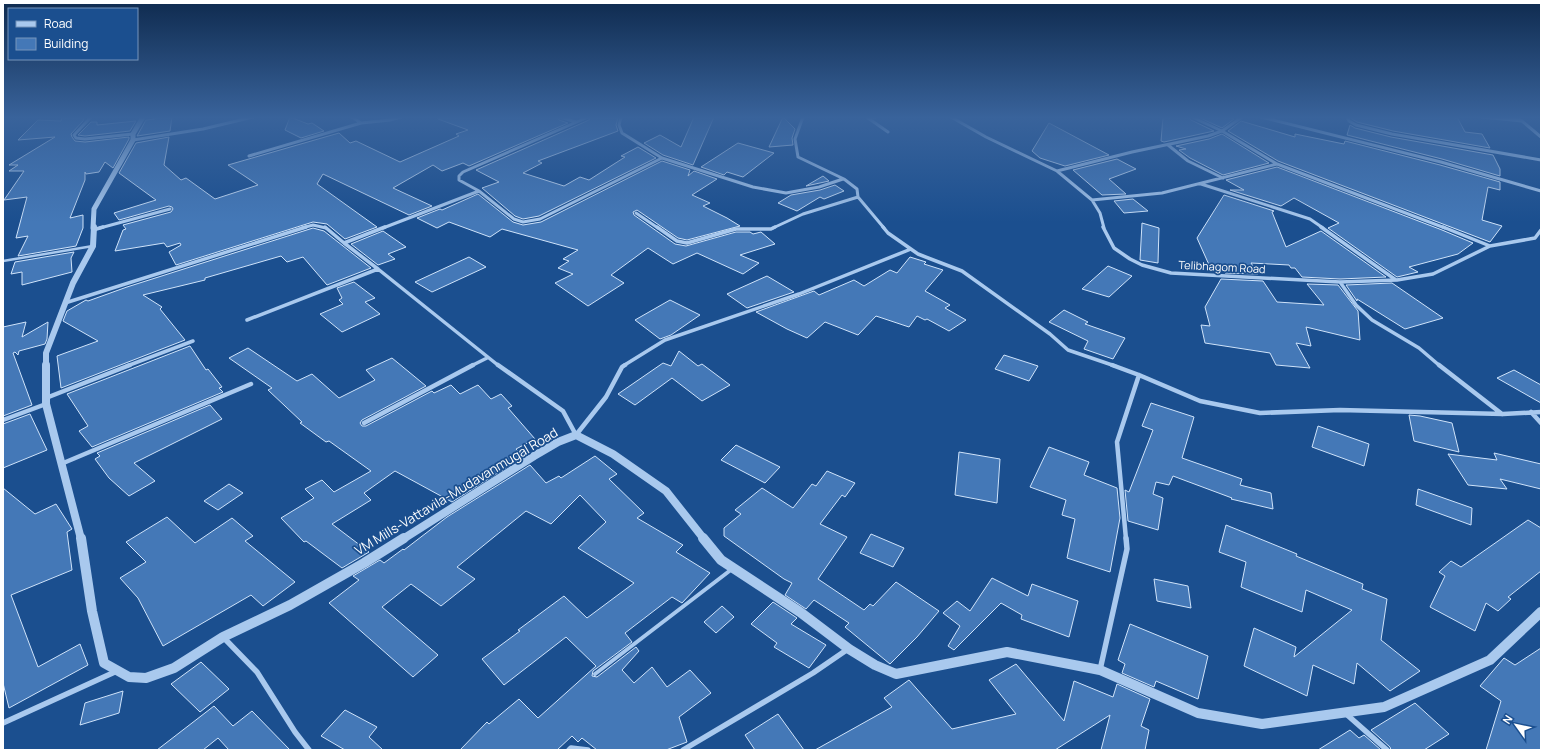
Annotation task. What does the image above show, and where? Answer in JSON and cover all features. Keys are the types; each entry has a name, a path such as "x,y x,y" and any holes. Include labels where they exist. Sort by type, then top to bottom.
{"street":[{"name":"VM Mills-Vattavila-Mudavanmugal Road","path":"125,152 94,209 93,246 73,284 46,353 46,401 82,543 92,611 104,663 129,677 146,678 174,668 223,637 290,605 357,567 534,456 558,442 576,435 613,454 666,491 721,560 732,569 800,612 849,649 875,665 896,674 1007,652 1100,670 1198,713 1262,724 1384,707 1490,660 1541,612"},
{"path":"249,156 262,152"},
{"path":"508,152 463,172 459,176 459,180 479,191 514,219 523,222 540,219 662,158"},
{"path":"653,152 662,158 715,176 774,192 786,193 819,187 844,179"},
{"path":"797,152 798,157 844,179 857,189 858,197 888,233 918,254 962,270 1050,334 1068,350 1139,375 1200,401 1260,413 1340,410 1503,414 1541,412"},
{"name":"Telibhagom Road","path":"1018,152 1057,171 1092,200 1100,213 1104,230 1114,248 1142,265 1171,273 1340,282 1397,280 1434,274 1490,246 1535,238 1541,230"},
{"path":"1057,171 1131,152"},
{"path":"1177,152 1188,161 1223,178"},
{"path":"1257,152 1277,164 1382,203 1490,246"},
{"path":"1401,152 1441,162 1541,191"},
{"path":"1496,152 1541,160"},
{"path":"1092,200 1162,193 1277,164"},
{"path":"1201,184 1294,213 1310,220 1397,280"},
{"path":"344,243 479,191"},
{"path":"636,213 677,241 687,243 736,229 771,229 803,214 858,197"},
{"path":"93,230 170,209"},
{"path":"65,303 282,234 313,225 325,227 487,358 562,411 576,435 606,397 622,367 665,340 799,294 911,249"},
{"path":"247,320 378,269"},
{"path":"1340,282 1356,305 1372,320 1418,348 1444,370 1503,414"},
{"path":"3,420 193,341"},
{"path":"364,423 487,358"},
{"path":"1100,670 1127,549 1117,442 1139,375"},
{"path":"61,464 251,384"},
{"path":"1531,412 1541,423"},
{"path":"223,637 257,672 295,732 309,750"},
{"path":"683,750 812,673 849,649"},
{"path":"3,723 118,671"},
{"path":"1345,713 1387,750"},
{"path":"569,750 571,748 588,750"}],"lane":[{"path":"3,262 93,246"},
{"path":"595,674 732,569"}],"building":[{"path":"30,152 122,152 113,168 105,162 99,172 86,174 85,172 85,180 70,218 83,215 83,228 76,246 18,256 28,236 16,238 27,197 4,200 24,171 9,171 18,165 9,165"},
{"path":"131,152 166,152 164,165 181,180 186,178 215,199 258,185 228,165 273,152 379,152 400,162 422,152 501,152 469,166 463,163 442,171 433,165 393,188 432,206 409,215 323,174 317,184 377,227 345,239 327,224 313,222 176,265 169,252 181,245 180,243 167,247 164,243 115,251 123,230 126,229 123,225 171,212 173,209 169,206 119,220 114,213 156,200 119,173"},
{"path":"516,152 562,152 538,161 542,163 523,173 564,186 580,177 589,180 625,157 621,156 628,152 646,152 656,158 539,216 523,219 515,216 482,188 499,182 476,170"},
{"path":"658,152 699,152 693,165"},
{"path":"724,152 774,153 743,177 727,172 724,175 701,167"},
{"path":"1033,152 1104,152 1109,155 1065,166 1040,158"},
{"path":"1182,152 1251,152 1269,163 1223,175 1190,158"},
{"path":"1263,152 1389,152 1500,182 1500,190 1488,187 1482,220 1502,226 1490,242 1278,161"},
{"path":"1415,152 1477,152 1493,155 1500,169 1500,176"},
{"path":"1117,159 1136,169 1109,179 1126,194 1102,195 1073,170"},
{"path":"662,161 690,170 688,176 694,171 717,179 692,195 710,203 703,206 740,226 687,240 678,238 637,210 633,212 634,215 675,244 686,246 736,232 750,232 753,234 761,232 775,244 740,255 759,263 743,274 697,253 673,264 648,248 611,275 624,283 588,306 555,283 573,274 558,268 569,261 563,259 578,250 502,229 490,237 449,222 437,228 417,218 440,209 442,210 478,194 513,222 523,225 541,222"},
{"path":"1277,167 1473,243 1458,254 1409,267 1418,272 1397,277 1328,228 1339,223 1294,198 1281,206 1230,190 1244,190 1226,180"},
{"path":"823,176 829,181 806,186"},
{"path":"835,185 844,191 824,199 820,197 797,211 778,203 791,195 820,190"},
{"path":"1224,195 1274,211 1272,212 1286,247 1321,231 1386,277 1340,279 1302,277 1295,268 1291,268 1289,265 1251,263 1258,274 1225,273 1227,269 1210,267 1197,238"},
{"path":"1133,199 1148,211 1124,213 1114,201"},
{"path":"1142,223 1159,228 1158,263 1140,260"},
{"path":"313,228 324,231 371,268 327,285 303,257 287,262 281,256 205,278 205,280 143,295 162,307 160,309 185,340 61,388 57,356 98,341 63,321 67,311 86,300 88,301 127,287"},
{"path":"383,231 406,247 388,254 395,259 378,265 351,244"},
{"path":"74,252 71,258 72,272 22,285 22,272 11,274 15,262"},
{"path":"469,257 486,267 432,292 415,282"},
{"path":"910,257 926,262 924,264 943,270 925,291 950,305 945,308 966,320 949,331 927,319 925,320 917,316 909,327 876,316 858,335 825,322 807,338 756,312 814,291 819,295 854,280 864,286 890,270 897,273"},
{"path":"1108,266 1132,276 1109,297 1082,289"},
{"path":"767,276 794,292 747,308 727,294"},
{"path":"1221,279 1263,281 1277,302 1324,305 1307,284 1338,285 1358,311 1360,340 1306,327 1311,346 1296,343 1310,368 1276,365 1270,353 1205,343 1201,325 1210,326 1205,307"},
{"path":"354,282 375,298 365,302 380,314 342,332 320,314 343,304 339,300 342,298 337,288"},
{"path":"1392,283 1443,318 1405,329 1357,299 1357,301 1346,285"},
{"path":"670,300 700,315 671,335 660,339 635,320"},
{"path":"1064,310 1088,322 1085,324 1125,338 1113,359 1084,349 1088,341 1049,322"},
{"path":"26,322 22,337 48,322 47,339 45,344 19,351 18,355 15,352 13,353 32,405 3,416 3,327"},
{"path":"190,346 206,370 208,369 222,387 219,388 223,392 92,447 79,431 88,426 67,394"},
{"path":"248,348 297,381 312,374 339,398 375,380 366,370 392,358 426,386 362,420 360,423 362,426 366,426 432,391 434,393 451,385 460,394 478,385 491,399 501,394 512,406 508,408 535,439 516,449 523,457 452,502 395,471 364,493 371,500 332,524 369,552 342,568 306,541 304,542 281,518 314,498 305,489 322,480 334,492 371,471 329,441 326,442 300,423 302,422 268,390 272,388 229,358"},
{"path":"679,351 698,366 702,364 730,385 702,401 672,378 635,405 618,394 663,363 671,366"},
{"path":"1004,355 1038,366 1029,381 995,369"},
{"path":"1514,370 1541,385 1541,403 1497,378"},
{"path":"1151,403 1194,417 1182,458 1242,479 1240,485 1271,493 1273,509 1231,499 1232,498 1173,476 1169,485 1156,482 1153,494 1163,498 1158,530 1128,521 1125,490 1129,492 1153,430 1142,426"},
{"path":"210,405 222,419 134,463 155,481 129,496 109,478 95,459 100,456 97,453"},
{"path":"30,414 47,450 3,468 3,424"},
{"path":"1409,415 1452,423 1459,452 1414,441"},
{"path":"1318,426 1369,444 1364,466 1312,447"},
{"path":"736,445 780,467 765,483 721,460"},
{"path":"1049,447 1089,462 1084,475 1117,488 1120,518 1110,572 1067,558 1075,519 1062,515 1066,500 1030,487"},
{"path":"959,452 1000,459 997,503 955,495"},
{"path":"1494,453 1541,464 1541,489 1500,479 1507,489 1468,485 1448,454 1497,460"},
{"path":"595,456 617,474 609,479 644,513 637,518 683,545 676,552 710,573 682,603 672,597 625,633 632,642 593,671 592,676 597,677 636,647 639,651 622,670 634,683 652,667 667,687 690,670 711,693 679,717 687,742 666,750 597,750 582,738 578,742 572,736 557,750 460,750 487,722 489,724 519,699 538,718 596,666 566,637 504,685 482,659 564,596 587,618 634,583 578,548 606,522 580,495 551,524 526,511 457,567 475,579 441,606 411,584 382,607 438,655 413,677 329,603 359,580 353,576 380,560 384,563 403,549 404,550 447,517 530,465 546,483 559,476 561,478"},
{"path":"827,471 855,483 845,497 842,495 820,524 847,537 818,579 864,610 870,604 873,606 896,582 939,611 917,637 890,664 845,627 849,623 814,600 806,609 785,595 792,583 784,579 724,536 724,528 741,514 735,510 762,488 793,508 812,484 816,486"},
{"path":"229,484 243,493 218,510 204,501"},
{"path":"3,488 35,514 56,504 72,529 67,532 72,570 11,595 38,667 80,644 88,665 9,708 3,683"},
{"path":"1418,489 1472,508 1471,525 1416,505"},
{"path":"167,517 195,543 232,518 253,536 245,541 295,582 263,606 251,595 163,646 138,598 120,578 146,562 126,542"},
{"path":"1528,520 1541,528 1541,571 1508,597 1511,599 1498,611 1486,603 1475,631 1430,607 1445,576 1439,572 1451,561 1461,567"},
{"path":"1226,525 1297,554 1296,556 1363,584 1362,589 1387,599 1381,640 1420,671 1390,691 1357,663 1354,684 1313,665 1307,696 1244,666 1254,628 1296,647 1294,657 1352,610 1306,590 1302,612 1241,587 1246,562 1219,552"},
{"path":"871,534 904,548 893,567 860,553"},
{"path":"992,578 1028,596 1032,584 1078,601 1069,637 1021,619 1022,615 1001,603 954,650 948,646 960,626 943,613 957,601 970,611"},
{"path":"1154,579 1188,586 1191,608 1157,601"},
{"path":"773,602 797,618 791,624 826,645 809,668 774,647 777,643 751,624"},
{"path":"722,606 734,617 716,633 704,622"},
{"path":"1130,624 1208,656 1198,699 1156,681 1154,687 1122,673 1125,664 1118,660"},
{"path":"1541,648 1541,750 1486,750 1501,701 1480,686 1504,658 1515,665"},
{"path":"201,662 229,689 200,712 171,684"},
{"path":"1016,664 1064,721 1074,681 1113,697 1117,684 1150,699 1141,726 1149,730 1145,750 1101,750 1110,715 1055,750 815,750 892,707 884,698 909,680 952,729 1016,714 989,680"},
{"path":"123,691 119,713 80,725 85,703"},
{"path":"1415,703 1449,734 1424,750 1391,750 1390,747 1371,730"},
{"path":"214,706 233,726 252,711 290,750 229,750 218,738 203,750 157,750"},
{"path":"345,710 377,727 369,737 383,750 345,750 321,736"},
{"path":"778,714 804,750 755,750 745,735"},
{"path":"1350,730 1359,738 1364,735 1381,750 1318,750"}]}
